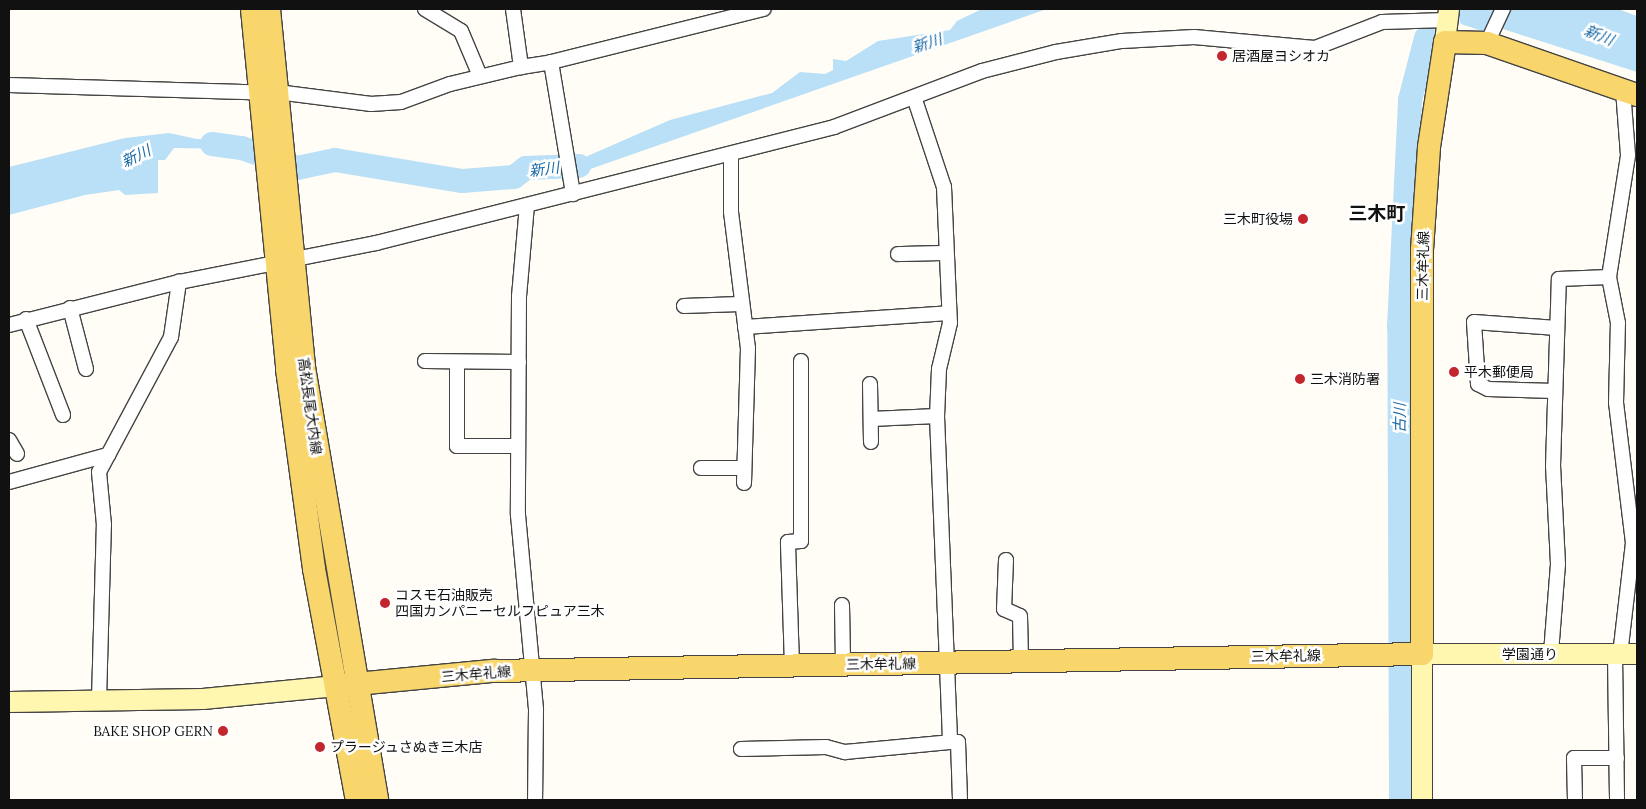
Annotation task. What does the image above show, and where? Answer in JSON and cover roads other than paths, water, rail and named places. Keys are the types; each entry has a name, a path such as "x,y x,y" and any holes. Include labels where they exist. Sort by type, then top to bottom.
{"main road":[{"name":"高松長尾大内線","path":"252,9 268,92"},
{"name":"高松長尾大内線","path":"269,9 268,92 270,123 314,569 377,800"},
{"path":"1447,23 1630,92"},
{"name":"三木牟礼線","path":"346,686 533,670 1422,654 1422,250 1429,147 1447,23"},
{"name":"高松長尾大内線","path":"346,686 357,800"}],"street":[{"path":"424,9 461,31 480,76"},
{"path":"513,9 521,67"},
{"path":"9,85 268,92 386,103 480,76 551,62 764,9"},
{"path":"1489,39 1503,9"},
{"path":"9,325 26,319 179,282 283,263 573,194 731,154 868,118 982,71 1084,47 1194,37 1315,48 1328,46 1382,22 1447,23"},
{"path":"551,62 556,110 573,194"},
{"path":"1617,800 1617,758 1633,543 1616,403 1618,324 1609,277 1628,155 1630,92"},
{"path":"915,100 944,187 944,253 949,313 937,416 950,742"},
{"path":"731,154 731,212 740,304 748,348 744,483"},
{"path":"527,205 519,362 518,515 533,670 535,800"},
{"path":"898,254 944,253"},
{"path":"1551,653 1558,557 1554,391 1559,278 1609,277"},
{"path":"99,700 104,525 99,472 170,337 179,282"},
{"path":"684,306 740,304"},
{"path":"70,308 86,369"},
{"path":"745,327 949,313"},
{"path":"26,319 63,414"},
{"path":"1554,391 1488,389 1478,384 1474,322 1557,328"},
{"path":"425,361 519,362"},
{"path":"792,666 788,542 801,541 801,361"},
{"path":"457,362 457,446 518,446"},
{"path":"870,384 871,442"},
{"path":"871,420 937,416"},
{"path":"9,440 17,454"},
{"path":"9,482 108,455"},
{"path":"701,468 744,468"},
{"path":"1006,560 1004,609 1020,616 1021,661"},
{"path":"842,605 843,664"},
{"name":"学園通り","path":"1422,654 1551,653 1624,655"},
{"path":"1422,654 1422,800"},
{"path":"9,702 203,698 346,686"},
{"path":"741,749 826,747 845,752 958,742 960,800"},
{"path":"1575,800 1574,758 1617,758"}],"water":[{"path":"982,9 1047,9 579,173 548,176 547,167 583,158 670,120 772,93 800,72 825,74 833,70 833,59 846,61 878,41 950,30 957,21"},
{"path":"1441,9 1618,9 1637,16 1637,72 1503,29 1494,35 1461,24 1456,12"},
{"path":"169,133 197,139 243,139 245,155 231,149 174,148 165,160 158,160 158,193 125,195 119,190 85,195 9,215 9,167 125,138"}],"waterway":[{"name":"古川","path":"1401,800 1399,327 1410,100 1426,38"},
{"name":"新川","path":"212,144 242,148 297,168 335,160 462,181 514,177 526,168 579,166"}],"place":[{"name":"居酒屋ヨシオカ","path":"1222,56"},
{"name":"三木町役場","path":"1303,219"},
{"name":"平木郵便局","path":"1454,372"},
{"name":"三木消防署","path":"1300,379"},
{"name":"コスモ石油販売 四国カンパニーセルフピュア三木","path":"385,603"},
{"name":"BAKE SHOP GERN","path":"223,731"},
{"name":"プラージュさぬき三木店","path":"320,747"}],"district":[{"name":"三木町","path":"1377,214"}]}
